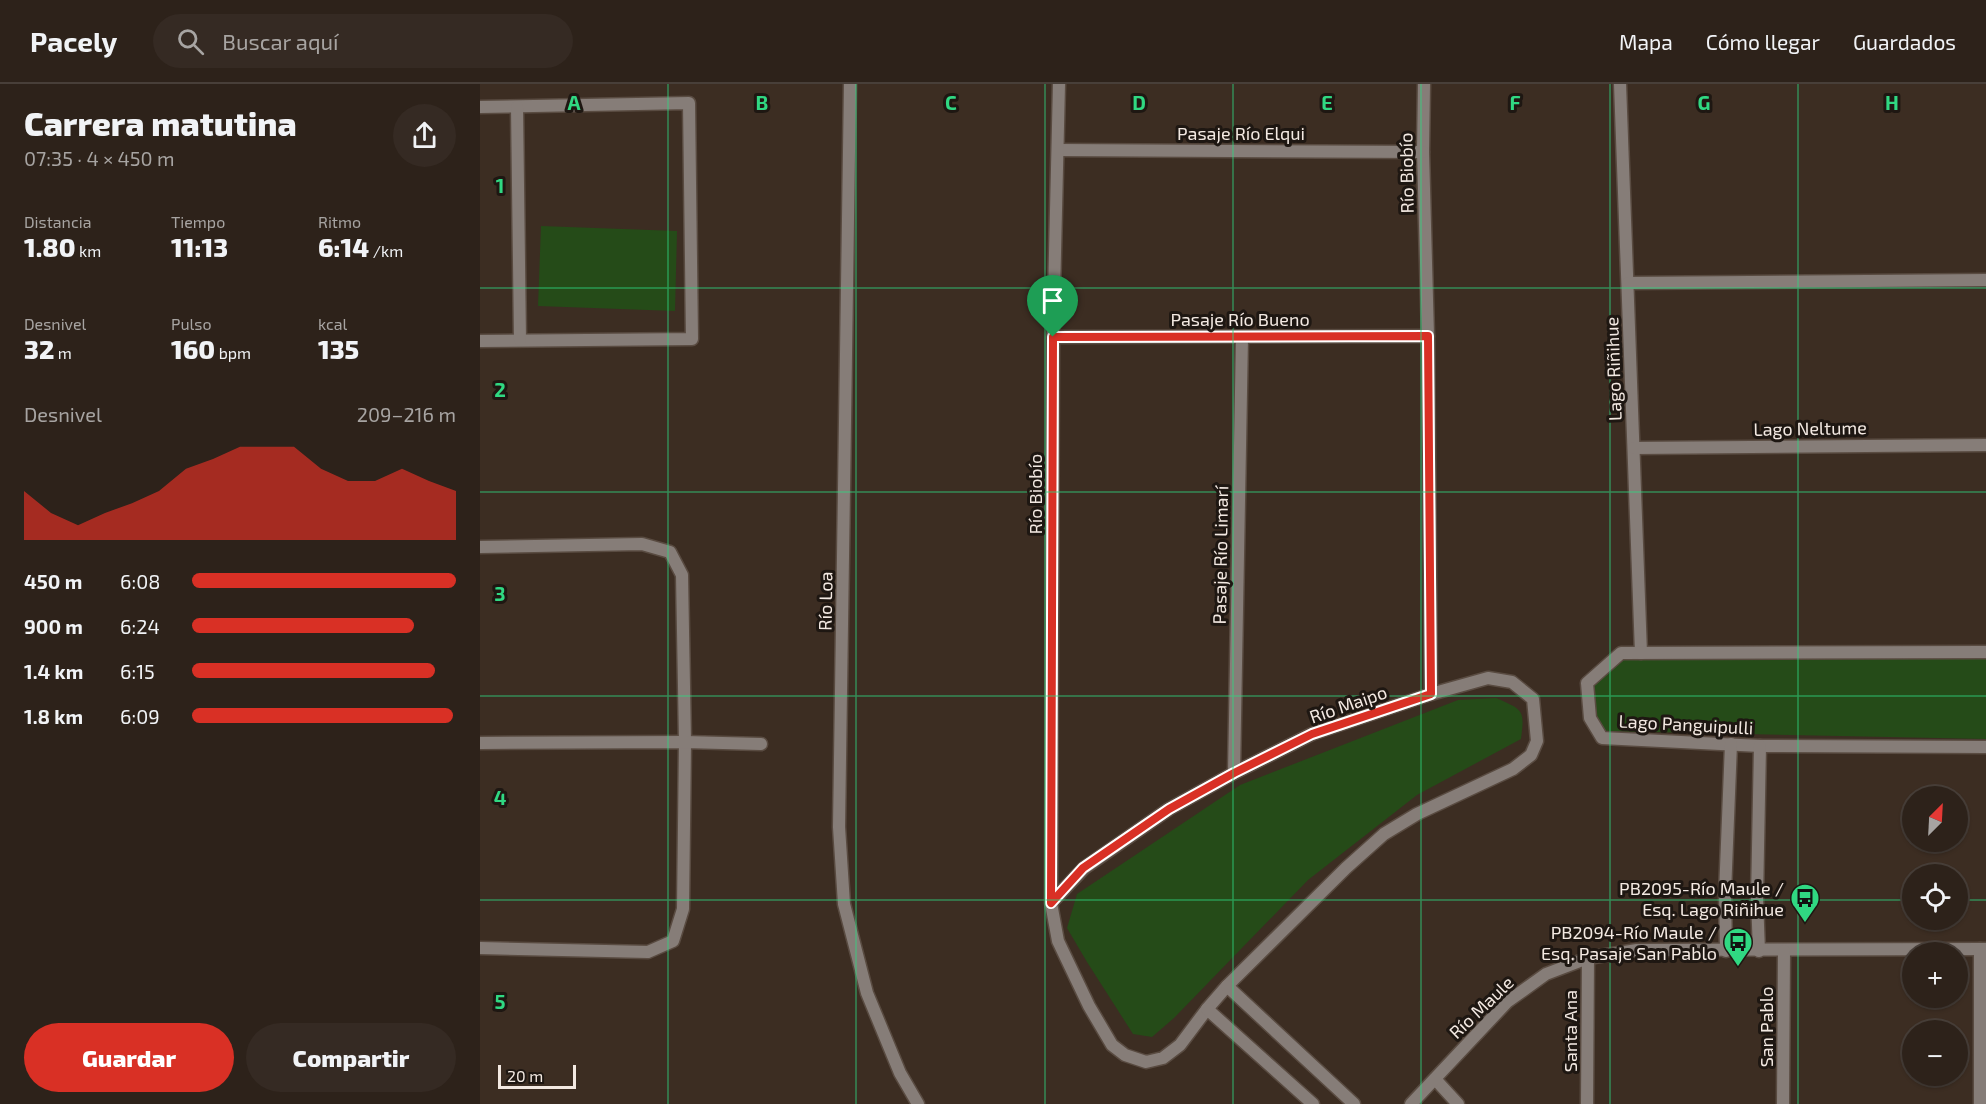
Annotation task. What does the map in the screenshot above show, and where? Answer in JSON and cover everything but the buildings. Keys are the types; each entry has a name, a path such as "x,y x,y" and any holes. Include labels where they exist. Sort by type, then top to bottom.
{"street":[{"name":"Río Loa","path":"850,84 839,827 843,893 867,993 900,1073 918,1104"},
{"name":"Río Biobío","path":"1051,903 1053,337 1059,84"},
{"name":"Río Biobío","path":"1424,84 1431,694"},
{"name":"Lago Riñihue","path":"1620,84 1641,653"},
{"path":"480,107 689,103 692,339 480,341"},
{"path":"517,107 520,340"},
{"name":"Pasaje Río Elqui","path":"1058,150 1423,152"},
{"path":"1628,283 1986,280"},
{"name":"Pasaje Río Bueno","path":"1053,337 1428,336"},
{"name":"Pasaje Río Limarí","path":"1234,773 1242,337"},
{"name":"Lago Neltume","path":"1634,448 1986,444"},
{"path":"480,547 642,544 670,552 681,575 685,742 683,909 674,941 648,952 480,948"},
{"name":"Lago Panguipulli","path":"1986,652 1621,653 1587,683 1590,718 1602,738 1760,746 1986,747"},
{"name":"Río Maipo","path":"1488,678 1512,682 1533,699 1537,741 1531,755 1513,769 1417,814 1384,834 1346,868 1227,986 1180,1044 1163,1058 1146,1062 1125,1055 1112,1046 1089,1006 1058,941 1051,903 1083,868 1169,809 1234,773 1312,734 1431,694 1488,678"},
{"path":"480,742 761,744"},
{"path":"1726,951 1724,899 1731,744"},
{"path":"1759,951 1756,899 1760,746"},
{"path":"1980,1104 1983,949"},
{"name":"Río Maule","path":"1411,1104 1507,1002 1546,974 1588,958 1637,951 1983,949"},
{"name":"San Pablo","path":"1783,1104 1784,951"},
{"name":"Santa Ana","path":"1587,1104 1588,958"},
{"path":"1227,986 1354,1104"},
{"path":"1207,1009 1313,1104"},
{"path":"1435,1079 1458,1104"}],"green space":[{"path":"541,226 677,231 675,311 538,306"},
{"path":"1986,656 1986,739 1605,731 1596,716 1593,685 1622,658"},
{"path":"1496,698 1512,705 1520,712 1523,722 1521,739 1417,795 1308,880 1174,1018 1152,1037 1133,1034 1067,928 1077,894 1240,785 1458,700"}],"place":[{"name":"PB2095-Río Maule / Esq. Lago Riñihue","path":"1805,924"},
{"name":"PB2094-Río Maule / Esq. Pasaje San Pablo","path":"1738,968"}],"route":[{"path":"1428,336 1431,694 1312,734 1234,773 1169,809 1083,868 1051,903 1052,661 1053,337 1428,336"}]}
